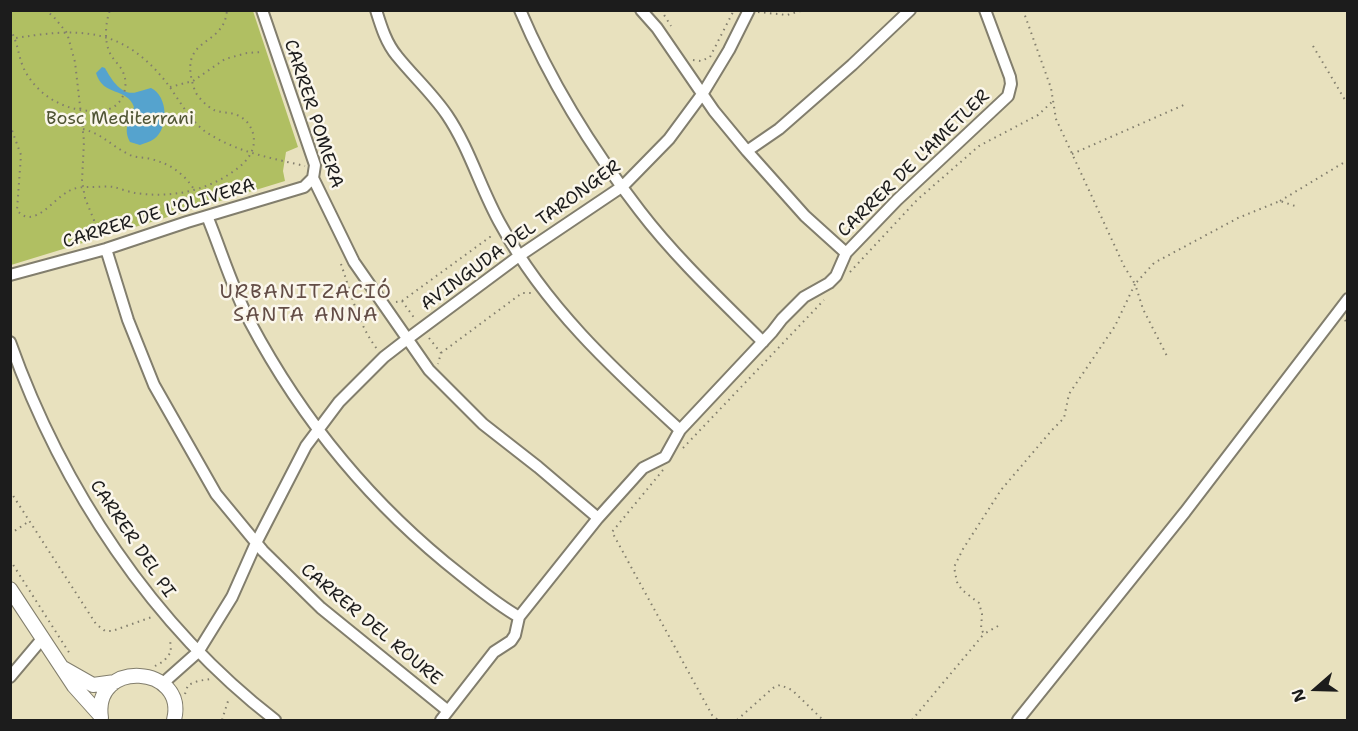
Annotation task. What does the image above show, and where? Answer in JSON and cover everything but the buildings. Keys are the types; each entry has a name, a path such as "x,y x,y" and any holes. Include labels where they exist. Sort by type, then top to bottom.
{"street":[{"name":"CARRER POMERA","path":"262,10 315,165 313,178 354,262 429,370 483,424 547,474 598,519"},
{"path":"376,10 385,36 396,55 447,115 475,168 499,223 519,256 570,323 615,370 680,429"},
{"path":"520,10 565,103 603,161 641,212 668,243 763,342"},
{"path":"641,10 657,28 714,111 747,151 805,216 846,253"},
{"path":"747,151 779,129 910,10"},
{"name":"CARRER DE L'AMETLER","path":"441,720 494,652 511,640 515,635 519,617 598,519 643,468 665,457 680,429 804,297 829,283 836,276 846,253 911,186 1008,96 1011,84 985,10"},
{"name":"AVINGUDA DEL TARONGER","path":"162,684 198,652 232,597 256,543 306,446 339,402 384,357 406,340 519,256 623,186 669,139 703,93 755,12"},
{"name":"CARRER DE L'OLIVERA","path":"10,275 104,244 304,187 313,178"},
{"path":"207,216 249,320 298,404 318,431 374,496 429,550 503,608 519,617"},
{"name":"CARRER DEL ROURE","path":"104,244 128,320 154,385 216,494 256,543 321,608 448,711"},
{"path":"1018,720 1185,512 1347,299"},
{"name":"CARRER DEL PI","path":"10,342 23,378 80,494 153,602 198,652 251,702 275,720"},
{"path":"10,589 74,686 101,718"},
{"path":"10,677 42,639"},
{"path":"61,667 93,685 115,682 126,676 151,677 170,693 174,704 174,720"},
{"path":"101,718 104,697 115,682"}],"path":[{"path":"45,10 67,33 75,62 83,129 83,187 85,198 104,244"},
{"path":"10,29 16,39 24,68 40,92 65,107 99,111 116,107 126,88 125,75 110,53 106,36 110,10"},
{"path":"10,125 21,155 16,200 17,210 21,216 29,218 40,215 50,204 69,190 83,187 112,187 137,193 169,194 195,191 215,183 242,166 255,141 246,121 237,114 214,110 196,93 189,67 191,56 200,45 222,27 227,10"},
{"path":"661,10 674,32"},
{"path":"688,56 694,61 711,57 734,10"},
{"path":"755,12 787,15 804,10"},
{"path":"1023,10 1051,88 1056,119 1167,356"},
{"path":"10,39 49,33 106,36 138,52 204,130 223,142 250,153 306,166"},
{"path":"1313,46 1347,105"},
{"path":"169,87 193,81 225,59 247,53 269,51"},
{"path":"847,275 917,200 979,146 1038,115 1053,101"},
{"path":"1072,154 1186,104"},
{"path":"83,129 98,134 129,155 174,167 189,181 195,191"},
{"path":"984,634 981,629 982,614 979,603 962,590 957,582 954,567 1001,490 1064,418 1069,394 1114,326 1135,284 1162,259 1238,218 1280,201 1347,160"},
{"path":"1280,201 1295,206"},
{"path":"390,302 402,302 490,237 492,227"},
{"path":"339,258 360,323 377,349"},
{"path":"438,365 441,353 522,293 534,294 539,298"},
{"path":"681,451 824,300"},
{"path":"402,302 441,353"},
{"path":"666,468 612,532 712,715 718,720"},
{"path":"10,492 96,624 105,631 112,631 152,617"},
{"path":"10,534 28,522"},
{"path":"10,560 75,663"},
{"path":"912,720 984,634 998,626"},
{"path":"148,665 156,666 164,661 171,652"},
{"path":"737,720 773,688 780,685 792,690 823,720"},
{"path":"222,720 230,697"}],"green space":[{"name":"Bosc Mediterrani","path":"11,11 253,11 298,147 286,152 283,171 285,181 11,265"}],"water":[{"path":"102,67 122,90 132,93 151,88 157,92 163,105 164,120 159,134 154,139 140,145 130,142 127,129 134,107 126,97 99,81 96,73"}],"district":[{"name":"URBANITZACIÓ SANTA ANNA","path":"306,304"}]}
